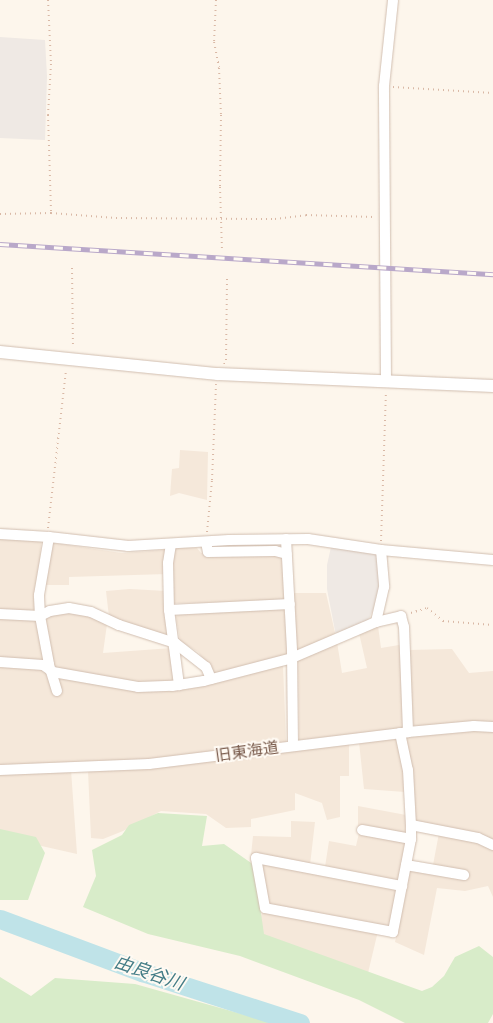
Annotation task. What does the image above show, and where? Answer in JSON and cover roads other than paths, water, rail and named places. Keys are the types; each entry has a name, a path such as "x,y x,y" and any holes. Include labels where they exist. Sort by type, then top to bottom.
{"street":[{"path":"386,381 387,218 384,86 393,0"},
{"path":"0,352 218,374 493,386"},
{"path":"0,534 49,536 128,546 286,539 308,540 381,550 493,560"},
{"path":"49,536 39,595 40,616 49,664 57,691"},
{"path":"286,539 292,658 293,745"},
{"path":"206,542 208,552 275,551 287,554"},
{"path":"171,544 168,563 169,610 179,685"},
{"path":"376,622 384,587 381,550"},
{"path":"169,610 290,604"},
{"path":"0,614 40,616 50,611 69,608 91,612 119,625 174,642 206,667 211,679"},
{"path":"0,662 43,665 52,672 138,687 179,685 211,679 292,658 376,622 401,616 407,649 404,733 408,770 411,839 402,886 393,932 265,908 256,858 402,886"},
{"name":"旧東海道","path":"0,770 150,764 293,745 474,726 493,726"},
{"path":"411,825 478,838 493,845"},
{"path":"362,830 411,839"},
{"path":"406,865 464,875"}],"waterway":[{"name":"由良谷川","path":"0,919 142,972 300,1023"}],"railway":[{"path":"0,244 493,274"}]}
